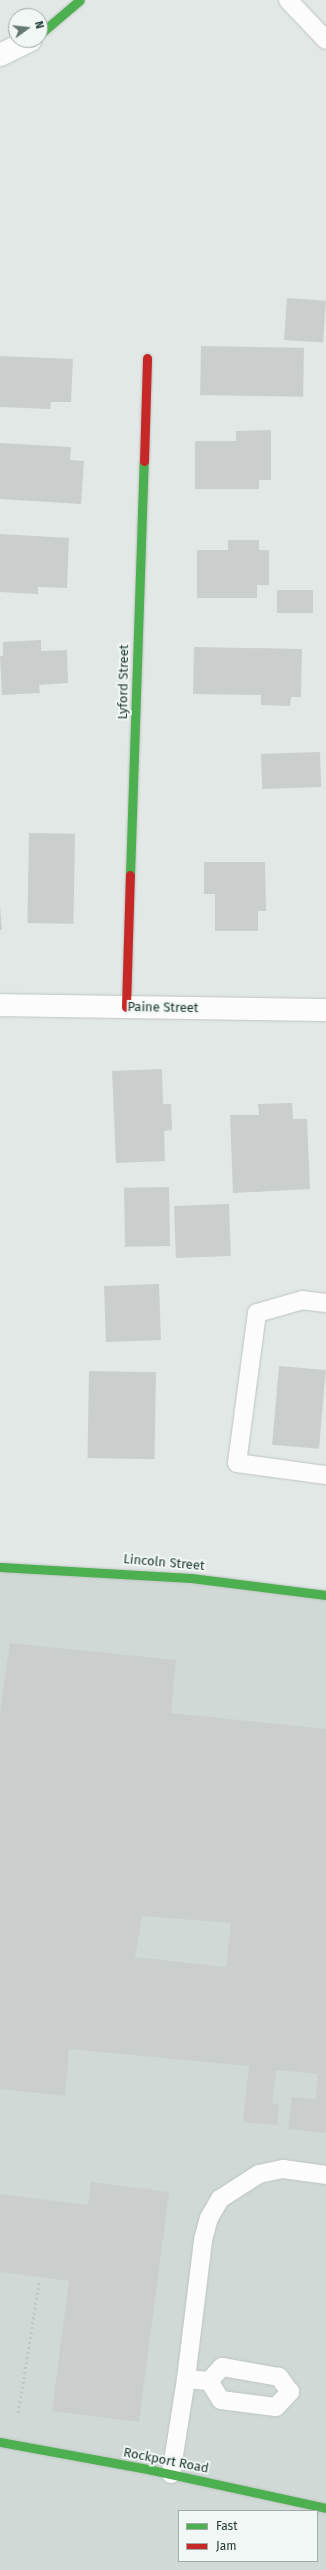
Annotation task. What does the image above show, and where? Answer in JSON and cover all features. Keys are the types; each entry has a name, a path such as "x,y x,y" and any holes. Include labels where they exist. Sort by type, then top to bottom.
{"street":[{"path":"48,27 80,0"},
{"path":"0,55 14,48"},
{"name":"Lyford Street","path":"126,1007 147,358"},
{"name":"Paine Street","path":"0,1005 326,1010"},
{"name":"Lincoln Street","path":"0,1567 61,1569 191,1578 326,1596"},
{"name":"Rockport Road","path":"0,2442 171,2474 326,2508"}],"lane":[{"path":"288,0 326,40"},
{"path":"326,1303 303,1300 257,1313 237,1463 326,1475"},
{"path":"171,2474 186,2379 203,2240 209,2218 220,2199 259,2174 283,2170 326,2175"},
{"path":"186,2379 209,2381"}],"path":[{"path":"18,2416 39,2282"}],"shaded area":[{"path":"0,1567 326,1595 326,2570 0,2570"}],"building":[{"path":"287,298 326,301 323,343 284,340"},
{"path":"201,346 304,348 303,397 200,395"},
{"path":"0,356 73,359 71,402 51,402 50,409 0,407"},
{"path":"271,430 271,480 259,480 259,489 195,489 195,441 236,441 236,431"},
{"path":"0,443 71,447 70,460 84,461 81,504 0,499"},
{"path":"0,534 69,538 67,588 38,587 38,594 0,592"},
{"path":"228,540 259,540 259,550 269,550 269,585 257,585 257,598 197,598 197,550 228,550"},
{"path":"277,590 313,590 313,613 277,613"},
{"path":"41,640 41,651 67,650 68,683 39,685 40,693 2,695 0,656 3,656 3,642"},
{"path":"194,647 302,649 301,697 291,697 290,706 261,705 261,695 193,694"},
{"path":"320,752 321,787 262,789 261,754"},
{"path":"29,833 75,834 73,924 27,923"},
{"path":"204,862 265,862 266,911 258,911 258,931 215,931 215,894 204,894"},
{"path":"0,905 2,930 0,930"},
{"path":"162,1069 163,1104 171,1104 172,1130 164,1131 165,1161 116,1163 112,1071"},
{"path":"292,1103 293,1119 307,1119 310,1189 233,1193 230,1115 259,1115 258,1104"},
{"path":"169,1187 170,1246 125,1247 124,1188"},
{"path":"229,1204 231,1256 176,1258 174,1206"},
{"path":"159,1284 161,1340 106,1342 104,1286"},
{"path":"279,1366 326,1370 319,1449 272,1445"},
{"path":"89,1371 156,1372 154,1459 87,1458"},
{"path":"10,1643 176,1660 171,1713 326,1729 326,2133 288,2129 292,2097 316,2099 318,2074 276,2070 272,2104 279,2104 277,2125 243,2122 249,2066 69,2049 65,2096 0,2089 0,1712","holes":["142,1916 231,1923 226,1967 135,1957"]},
{"path":"91,2182 169,2192 139,2422 52,2411 69,2281 0,2272 0,2194 88,2205"}],"traffic: fast":[{"path":"48,27 80,0"},
{"path":"130,875 144,461"},
{"path":"0,1567 191,1578 326,1595"},
{"path":"0,2442 152,2470 326,2508"}],"traffic: jam":[{"path":"144,461 147,358"},
{"path":"126,1007 130,875"}]}
